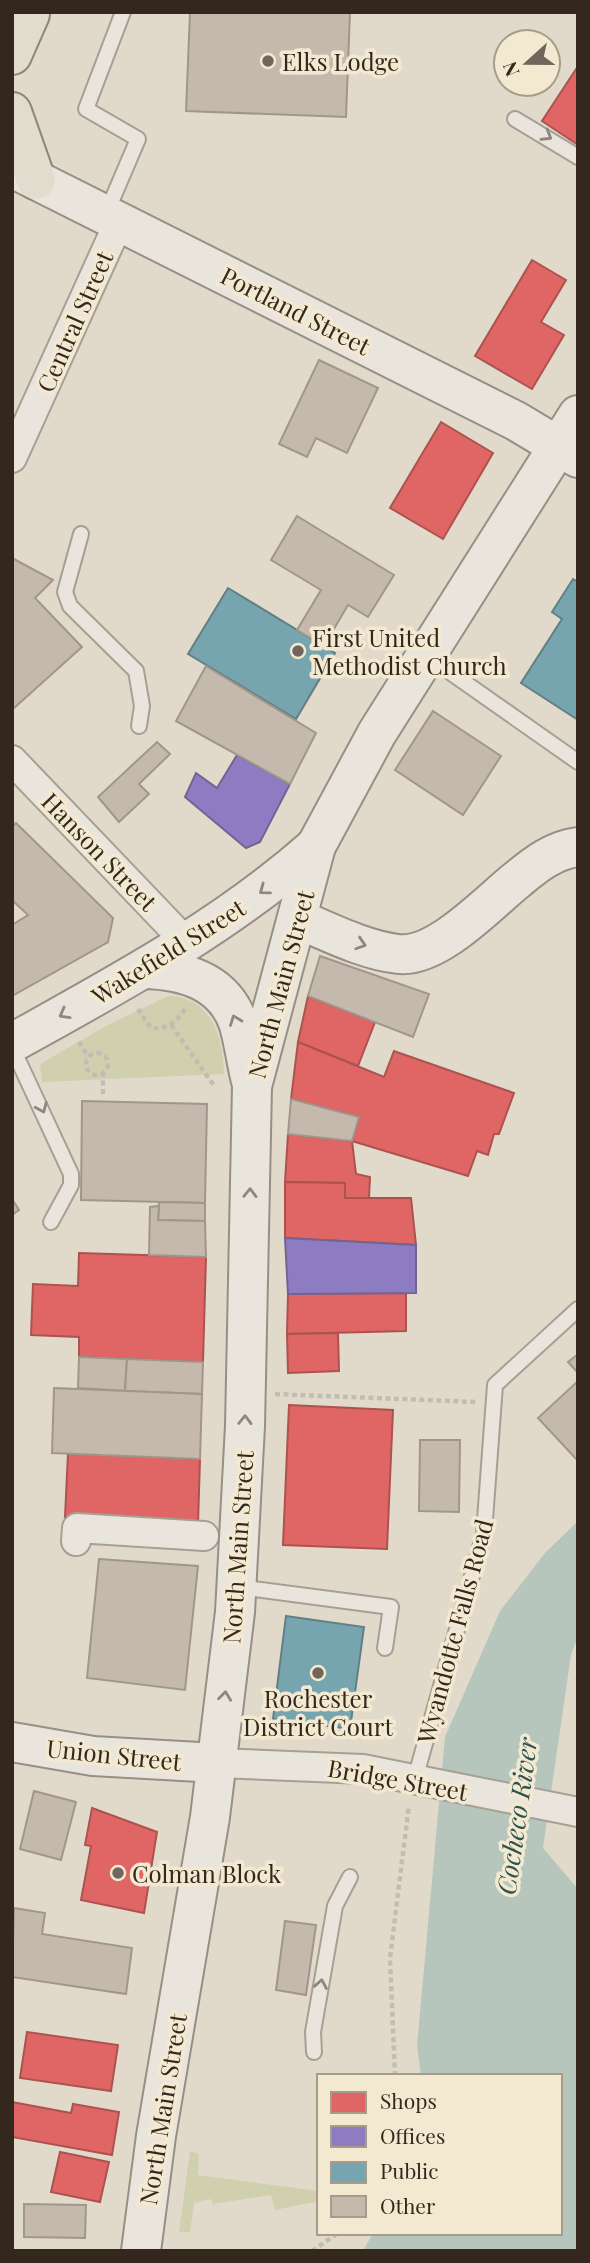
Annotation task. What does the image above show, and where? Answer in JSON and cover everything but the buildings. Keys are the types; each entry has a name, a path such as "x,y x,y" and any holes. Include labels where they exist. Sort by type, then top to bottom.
{"main road":[{"path":"12,55 25,17"},
{"path":"12,112 24,174"},
{"name":"Portland Street","path":"24,174 274,298 571,440"},
{"path":"316,846 377,733 426,655 571,440"},
{"name":"North Main Street","path":"141,2251 156,2136 217,1763 237,1587 245,1426 252,1086 316,846"},
{"name":"Wakefield Street","path":"12,1045 187,943 269,887 316,846"},
{"path":"298,919 367,946 400,955 422,950 446,938 546,857 578,847"},
{"path":"144,969 191,975 204,981 229,1004 238,1023 252,1086"},
{"name":"Union Street","path":"12,1742 93,1756 217,1763"}],"street":[{"name":"Central Street","path":"12,458 112,219"},
{"name":"Hanson Street","path":"12,760 187,943"},
{"path":"76,1541 77,1528 204,1536"},
{"name":"Bridge Street","path":"217,1763 319,1765 417,1788 578,1812"}],"lane":[{"path":"112,219 138,139 86,109 123,12"},
{"path":"515,119 578,157"},
{"path":"81,534 65,592 70,606 136,671 142,706 139,726"},
{"path":"426,655 578,762"},
{"path":"12,1045 71,1174 71,1185 51,1222"},
{"name":"Wyandotte Falls Road","path":"417,1788 484,1533 495,1385 578,1309"},
{"path":"237,1587 391,1607 384,1648"},
{"path":"314,2052 313,2032 335,1906 350,1877"}],"path":[{"path":"138,1009 151,1028 160,1029 172,1025 191,999"},
{"path":"172,1025 215,1087"},
{"path":"78,1042 88,1057 89,1071 103,1072"},
{"path":"88,1057 97,1053 105,1057 107,1064 103,1072 103,1094"},
{"path":"274,1394 492,1403"},
{"path":"395,2074 390,1958 405,1816 417,1788"},
{"path":"312,2251 335,2235"}],"green space":[{"path":"168,996 183,998 205,1011 212,1021 221,1046 224,1074 42,1082 40,1064 106,1026"},
{"path":"190,2151 199,2154 198,2175 317,2191 317,2201 275,2210 271,2195 213,2204 211,2199 194,2203 190,2232 179,2232"}],"water":[{"name":"Cocheco River","path":"578,1521 578,1636 571,1655 543,1848 578,1889 578,2251 363,2251 372,2235 562,2235 562,2074 421,2074 417,2046 445,1737 500,1611 545,1553"}],"place":[{"name":"Elks Lodge","path":"268,61"},
{"name":"First United Methodist Church","path":"298,651"},
{"name":"Rochester District Court","path":"318,1673"},
{"name":"Colman Block","path":"118,1873"}]}
